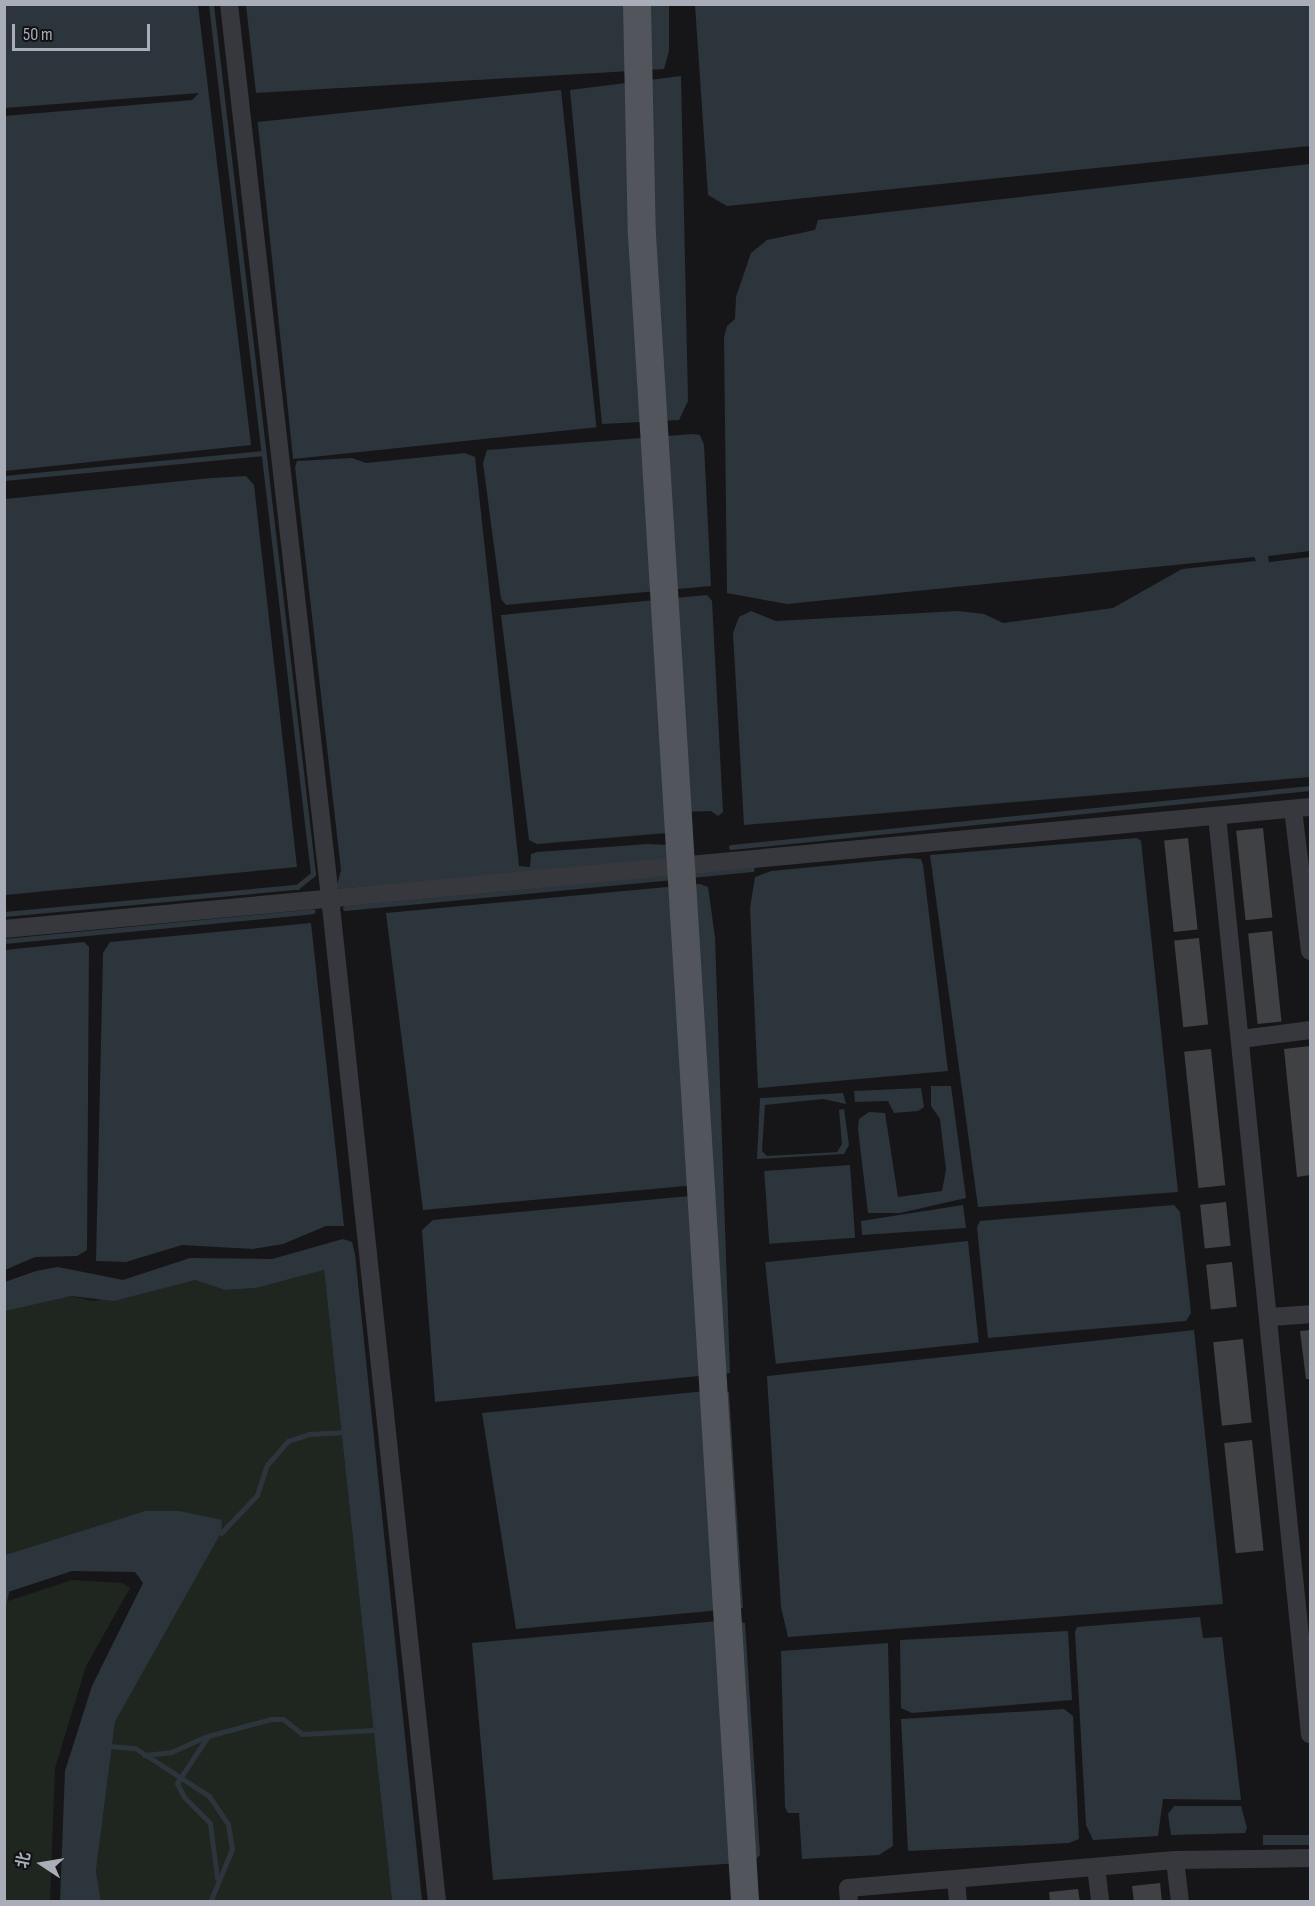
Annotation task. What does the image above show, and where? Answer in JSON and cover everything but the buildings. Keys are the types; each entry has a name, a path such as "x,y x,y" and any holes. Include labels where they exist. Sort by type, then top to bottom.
{"main road":[{"path":"637,4 642,235 745,1902"}],"street":[{"path":"229,4 330,897 437,1902"},
{"path":"4,929 330,897 681,872 1302,808 1311,951"},
{"path":"1217,816 1271,1317 1311,1734"},
{"path":"1241,1039 1311,1030"},
{"path":"1271,1317 1311,1314"},
{"path":"849,1902 848,1888 1175,1860 1311,1858"},
{"path":"1175,1860 1180,1902"},
{"path":"1096,1866 1100,1902"},
{"path":"956,1879 958,1902"}],"shaded area":[{"path":"5,4 198,5 251,445 5,471 5,116 192,100 199,93 5,108"},
{"path":"246,5 669,5 669,51 664,69 256,93"},
{"path":"695,5 1310,5 1310,146 727,206 708,195"},
{"path":"681,76 688,401 679,420 602,424 570,90"},
{"path":"561,90 596,427 293,459 258,122"},
{"path":"1310,164 1310,551 1268,556 1269,562 1310,557 1310,777 744,825 733,633 739,617 751,611 776,621 958,611 984,614 1003,623 1113,608 1182,569 1256,561 1254,557 787,604 727,593 724,337 727,326 735,319 736,297 751,253 767,240 815,230 818,220"},
{"path":"700,435 704,445 711,586 506,605 501,599 483,463 487,450"},
{"path":"465,453 475,457 519,866 530,867 531,854 537,852 648,844 671,845 681,859 336,889 341,870 295,467 297,461 352,458 366,463"},
{"path":"246,476 254,485 297,867 5,895 5,499"},
{"path":"707,595 712,601 723,812 718,816 711,811 681,812 667,833 537,844 529,840 501,615"},
{"path":"1137,838 1141,841 1178,1192 978,1207 930,855"},
{"path":"907,858 921,859 923,865 948,1071 758,1088 750,908 755,877 771,871"},
{"path":"700,884 708,887 715,937 730,1373 435,1402 422,1230 433,1220 711,1194 707,1184 423,1210 386,913"},
{"path":"311,923 344,1226 326,1226 283,1244 253,1249 182,1245 126,1262 96,1261 103,953 110,942"},
{"path":"84,942 89,947 87,1250 77,1256 35,1257 5,1270 5,950"},
{"path":"931,1086 951,1086 966,1198 900,1213 868,1213 858,1129 859,1119 869,1112 885,1113 898,1197 942,1191 946,1170 940,1119 931,1106"},
{"path":"921,1088 924,1107 918,1111 894,1113 888,1101 855,1102 854,1091"},
{"path":"843,1093 846,1104 823,1099 765,1105 762,1151 767,1156 837,1152 842,1144 839,1110 844,1109 849,1145 844,1154 757,1159 760,1098"},
{"path":"850,1165 855,1238 769,1244 764,1171"},
{"path":"963,1205 966,1228 862,1235 861,1221"},
{"path":"1174,1205 1180,1212 1191,1313 1186,1321 988,1338 977,1227 980,1221"},
{"path":"343,1239 352,1242 355,1254 422,1901 392,1901 324,1270 256,1288 225,1290 195,1280 114,1301 71,1296 5,1311 5,1282 36,1271 58,1267 123,1280 190,1258 272,1259"},
{"path":"968,1241 979,1342 776,1364 765,1262"},
{"path":"324,1270 392,1901 101,1901 96,1871 115,1722 221,1533 145,1511 5,1555 5,1311 71,1296 93,1301 195,1280 225,1290 256,1288"},
{"path":"1194,1330 1223,1604 788,1637 781,1607 767,1376"},
{"path":"706,1391 729,1392 743,1608 516,1629 482,1413"},
{"path":"145,1511 179,1511 222,1520 221,1533 115,1722 96,1871 101,1901 60,1901 65,1771 92,1686 143,1583 135,1572 72,1571 5,1593 5,1555"},
{"path":"72,1580 122,1583 130,1588 86,1666 55,1768 50,1901 5,1901 5,1602"},
{"path":"1200,1617 1203,1638 1222,1637 1241,1800 1163,1799 1158,1836 1093,1840 1086,1825 1075,1632 1077,1627"},
{"path":"729,1620 745,1623 760,1855 753,1862 493,1880 472,1643"},
{"path":"1068,1631 1072,1700 912,1713 901,1708 900,1640"},
{"path":"888,1643 893,1846 879,1855 802,1859 799,1813 788,1813 785,1807 781,1651"},
{"path":"1064,1709 1073,1716 1079,1839 1069,1843 908,1851 901,1719"},
{"path":"1174,1806 1241,1806 1247,1828 1245,1833 1171,1835 1168,1814"},
{"path":"1263,1835 1310,1835 1310,1845 1263,1845"}],"waterway":[{"path":"4,914 297,887 313,874 211,4"},
{"path":"4,478 264,453"},
{"path":"731,847 1310,788"},
{"path":"691,875 752,869"},
{"path":"345,908 673,877"},
{"path":"4,941 313,911"},
{"path":"221,1533 257,1495 267,1465 288,1441 309,1434 342,1432"},
{"path":"4,1601 6,1592"},
{"path":"217,1878 210,1823 184,1797 177,1783 208,1736 271,1719 283,1719 302,1734 374,1730"},
{"path":"144,1755 171,1752 205,1737"},
{"path":"110,1746 135,1748 209,1796 228,1824 232,1849 210,1902"}]}
